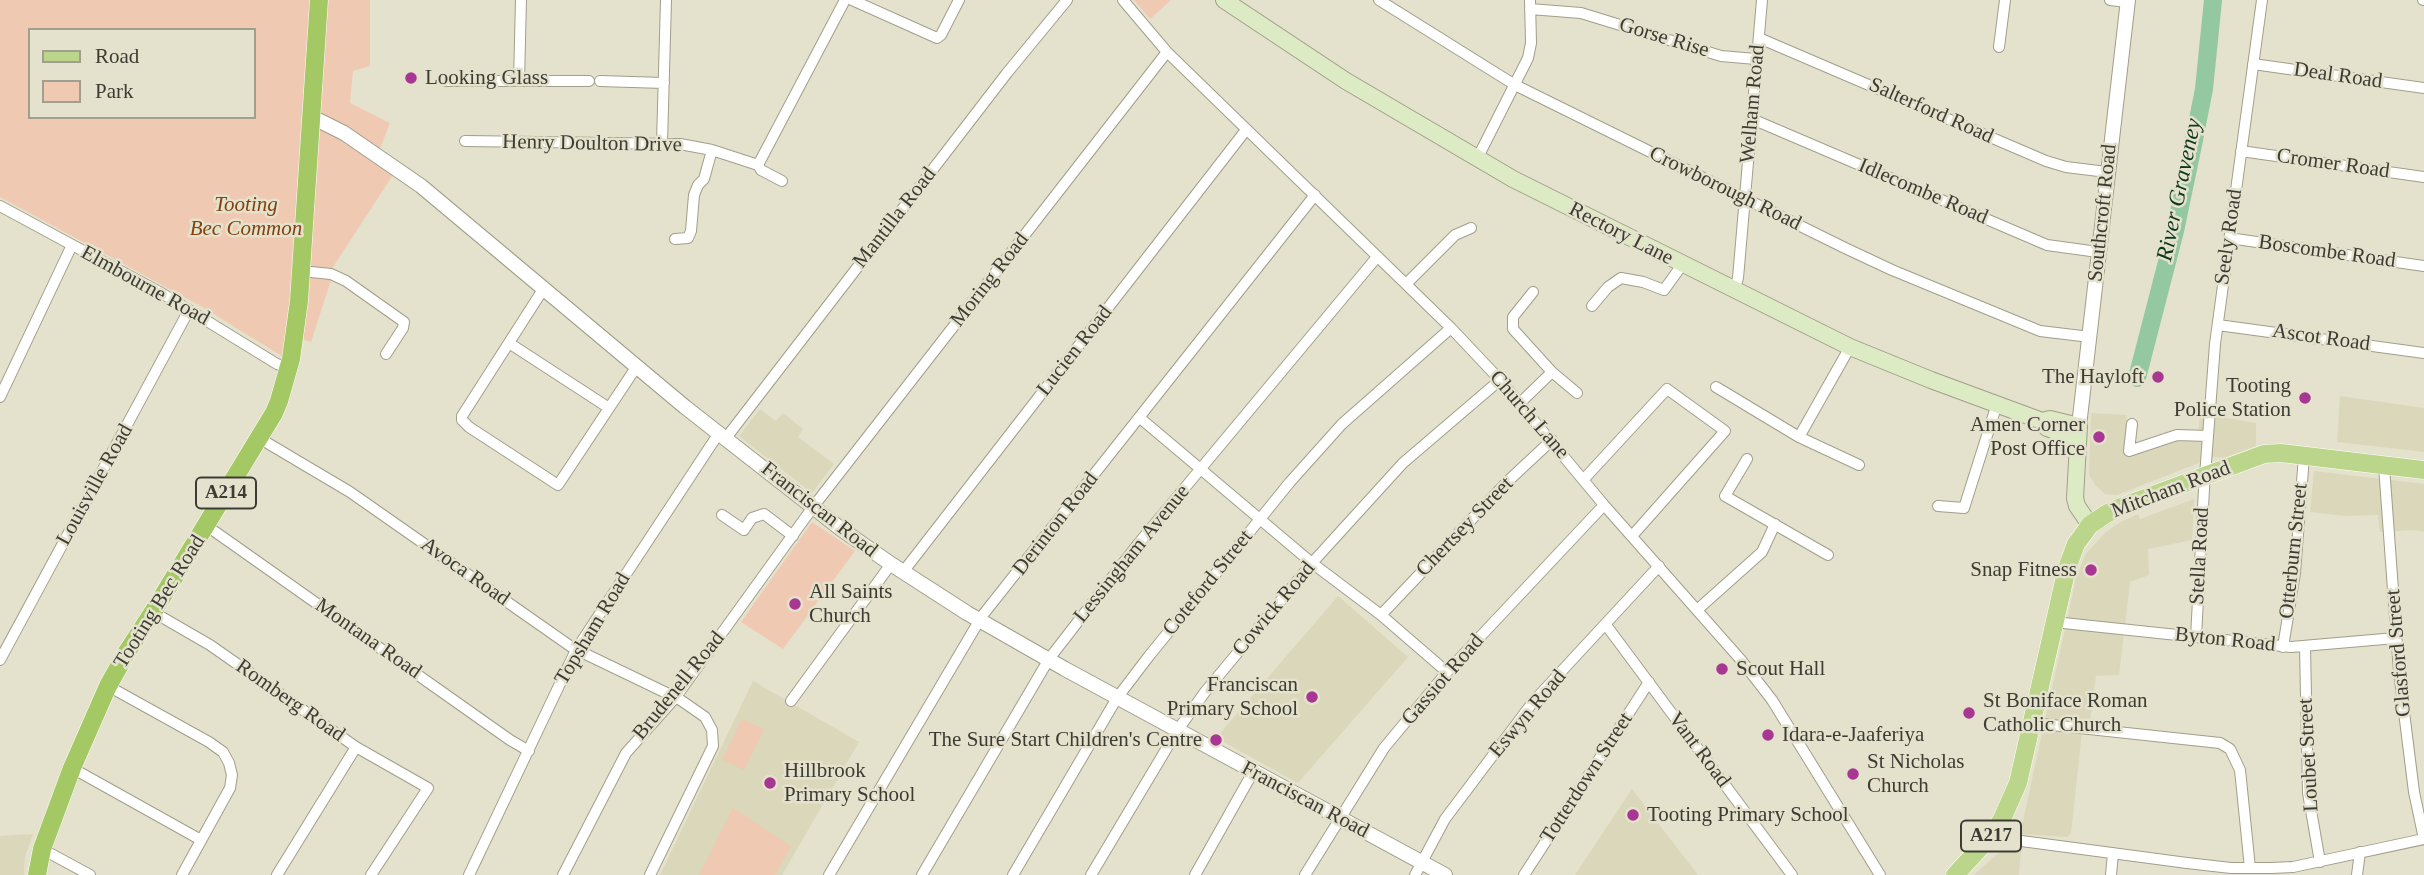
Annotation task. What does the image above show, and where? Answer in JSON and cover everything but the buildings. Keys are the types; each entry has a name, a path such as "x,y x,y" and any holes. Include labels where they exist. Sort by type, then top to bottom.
{"highway":[{"name":"Tooting Bec Road","path":"37,875 42,849 72,768 108,686 274,414 289,368 295,338 301,271 319,0"}],"main road":[{"name":"Rectory Lane","path":"1224,0 1346,81 1477,159 1682,265 1850,347 1931,380 2042,421 2050,419 2079,432"},
{"path":"2079,432 2076,498 2077,506 2090,525"},
{"name":"Mitcham Road","path":"1955,875 1992,835 2006,813 2018,783 2054,622 2074,548 2090,525 2113,510 2264,454 2281,453 2424,470"}],"street":[{"path":"519,81 521,0"},
{"path":"662,143 666,0"},
{"path":"758,165 845,0"},
{"path":"852,0 934,38 941,35 959,0"},
{"name":"Mantilla Road","path":"722,435 1067,0"},
{"name":"Church Lane","path":"1123,0 1167,52 1451,328 1520,403 1772,700 1880,875"},
{"name":"Crowborough Road","path":"1379,0 1515,85 1892,270 2040,331 2090,337"},
{"name":"Welham Road","path":"1734,291 1738,278 1762,0"},
{"path":"1999,47 2005,0"},
{"path":"2110,0 2127,1"},
{"name":"Seely Road","path":"2205,475 2218,325 2262,0"},
{"name":"Southcroft Road","path":"2079,432 2127,1"},
{"path":"1477,159 1530,51 1530,5"},
{"name":"Gorse Rise","path":"1530,5 1581,13 1721,56 1756,59"},
{"name":"Salterford Road","path":"1759,38 2046,161 2066,167 2107,172"},
{"name":"Moring Road","path":"809,513 1167,52"},
{"name":"Deal Road","path":"2253,64 2424,89"},
{"path":"446,81 664,83"},
{"name":"Franciscan Road","path":"312,120 331,125 392,164 431,194 722,435 809,513 979,621 1340,819 1419,869 1445,875"},
{"name":"Idlecombe Road","path":"1752,120 2047,245 2098,252"},
{"name":"Lucien Road","path":"791,701 1246,130"},
{"name":"Henry Doulton Drive","path":"465,141 680,144 712,150 758,165 761,170 782,181"},
{"path":"676,239 688,238 691,231 694,195 704,179 712,150"},
{"name":"Cromer Road","path":"2241,152 2424,177"},
{"name":"Derinton Road","path":"829,875 979,621 1315,195"},
{"name":"Elmbourne Road","path":"0,206 189,310 277,364 289,368"},
{"path":"1406,284 1455,235 1471,228"},
{"name":"Boscombe Road","path":"2229,238 2424,266"},
{"path":"0,397 72,245"},
{"name":"Lessingham Avenue","path":"922,875 1049,659 1200,469 1377,257"},
{"path":"1592,306 1608,287 1621,278 1664,290 1682,265"},
{"path":"301,271 331,274 346,281 404,322 386,354"},
{"path":"544,288 463,415 462,420 469,427 558,485 637,366"},
{"path":"1533,292 1513,317 1513,328 1552,372 1577,393"},
{"name":"Louisville Road","path":"0,660 189,310"},
{"name":"Ascot Road","path":"2218,325 2424,353"},
{"name":"Coteford Street","path":"1013,875 1117,698 1260,518 1342,424 1451,328"},
{"path":"509,343 609,408"},
{"path":"1799,437 1850,347"},
{"path":"1520,403 1552,372"},
{"name":"Cowick Road","path":"1091,875 1177,731 1205,692 1312,563 1403,463 1500,380"},
{"path":"1716,387 1799,437 1859,465"},
{"path":"1584,480 1667,388 1725,431 1632,536"},
{"path":"1938,506 1964,508 1997,404"},
{"path":"1140,418 1447,672"},
{"path":"2132,424 2129,451 2177,435 2208,436"},
{"name":"Topsham Road","path":"469,875 576,650 722,435"},
{"name":"Avoca Road","path":"259,438 351,492 576,650 693,707 705,717 712,730 713,746 650,875"},
{"name":"Chertsey Street","path":"1381,615 1508,481 1552,440"},
{"name":"Otterburn Street","path":"2283,646 2295,573 2304,456"},
{"path":"1747,459 1725,496 1828,555"},
{"name":"Glasford Street","path":"2384,466 2396,638 2414,792 2424,839"},
{"name":"Stella Road","path":"2196,637 2205,475"},
{"name":"Gassiot Road","path":"1305,875 1384,748 1447,672 1604,505"},
{"name":"Brudenell Road","path":"563,875 626,753 674,698 809,513"},
{"path":"722,515 744,530 752,518 764,514 793,536"},
{"path":"1697,610 1762,552 1775,524"},
{"name":"Montana Road","path":"207,526 529,751"},
{"name":"Eswyn Road","path":"1419,869 1445,819 1533,702 1660,566"},
{"name":"Romberg Road","path":"153,612 210,645 356,747 428,788 371,875"},
{"name":"Byton Road","path":"2054,622 2283,646 2305,647 2396,638"},
{"name":"Vant Road","path":"1606,625 1792,875"},
{"name":"Loubet Street","path":"2305,647 2308,793 2320,862"},
{"name":"Totterdown Street","path":"1524,875 1649,682"},
{"path":"108,686 209,742 226,757 232,775 230,788 182,875"},
{"path":"2033,723 2220,743 2230,749 2240,770 2246,870"},
{"path":"277,875 356,747"},
{"path":"72,768 201,840"},
{"path":"1195,875 1253,772"},
{"path":"1992,835 2246,870 2293,867 2424,839"},
{"path":"42,849 90,875"},
{"path":"2357,875 2360,852"},
{"path":"2111,875 2113,853"}],"shaded area":[{"path":"2340,396 2424,408 2424,452 2337,442"},
{"path":"760,409 776,421 783,413 803,429 798,437 834,464 812,493 739,436"},
{"path":"2091,413 2127,415 2126,419 2130,420 2127,449 2198,434 2200,417 2221,417 2256,423 2256,446 2224,458 2214,457 2117,495 2105,494 2089,475"},
{"path":"2314,471 2424,484 2424,532 2380,532 2378,515 2345,516 2310,512"},
{"path":"2194,499 2192,540 2148,549 2149,575 2130,582 2119,675 2096,676 2090,721 2083,721 2071,834 2067,837 2020,834 2076,579 2085,555 2106,532 2119,523 2138,514 2140,519"},
{"name":"Franciscan Primary School","path":"1338,596 1408,657 1298,783 1216,738"},
{"name":"Hillbrook Primary School","path":"753,681 859,742 782,875 660,875"},
{"name":"Tooting Primary School","path":"1632,789 1698,875 1575,875"},
{"path":"33,834 25,857 24,875 0,875 0,836"},
{"path":"2010,849 2021,850 2019,875 1974,875 1997,854"}],"green space":[{"name":"Tooting Bec Common","path":"0,0 370,0 370,66 353,71 350,103 390,123 375,161 393,175 333,267 311,342 286,333 285,358 199,305 0,197"},
{"path":"1134,0 1171,0 1150,19"},
{"path":"812,522 855,551 783,649 741,622"},
{"path":"742,719 764,729 744,770 722,760"},
{"path":"733,808 791,846 775,875 699,875"}],"waterway":[{"name":"River Graveney","path":"2137,378 2175,231 2192,150 2204,89 2213,0"}],"place":[{"name":"Looking Glass","path":"411,78"},
{"name":"The Hayloft","path":"2158,377"},
{"name":"Tooting Police Station","path":"2305,398"},
{"name":"Amen Corner Post Office","path":"2099,437"},
{"name":"Snap Fitness","path":"2091,570"},
{"name":"All Saints Church","path":"795,604"},
{"name":"Scout Hall","path":"1722,669"},
{"name":"Franciscan Primary School","path":"1312,697"},
{"name":"St Boniface Roman Catholic Church","path":"1969,713"},
{"name":"Idara-e-Jaaferiya","path":"1768,735"},
{"name":"The Sure Start Children's Centre","path":"1216,740"},
{"name":"St Nicholas Church","path":"1853,774"},
{"name":"Hillbrook Primary School","path":"770,783"},
{"name":"Tooting Primary School","path":"1633,815"}]}
